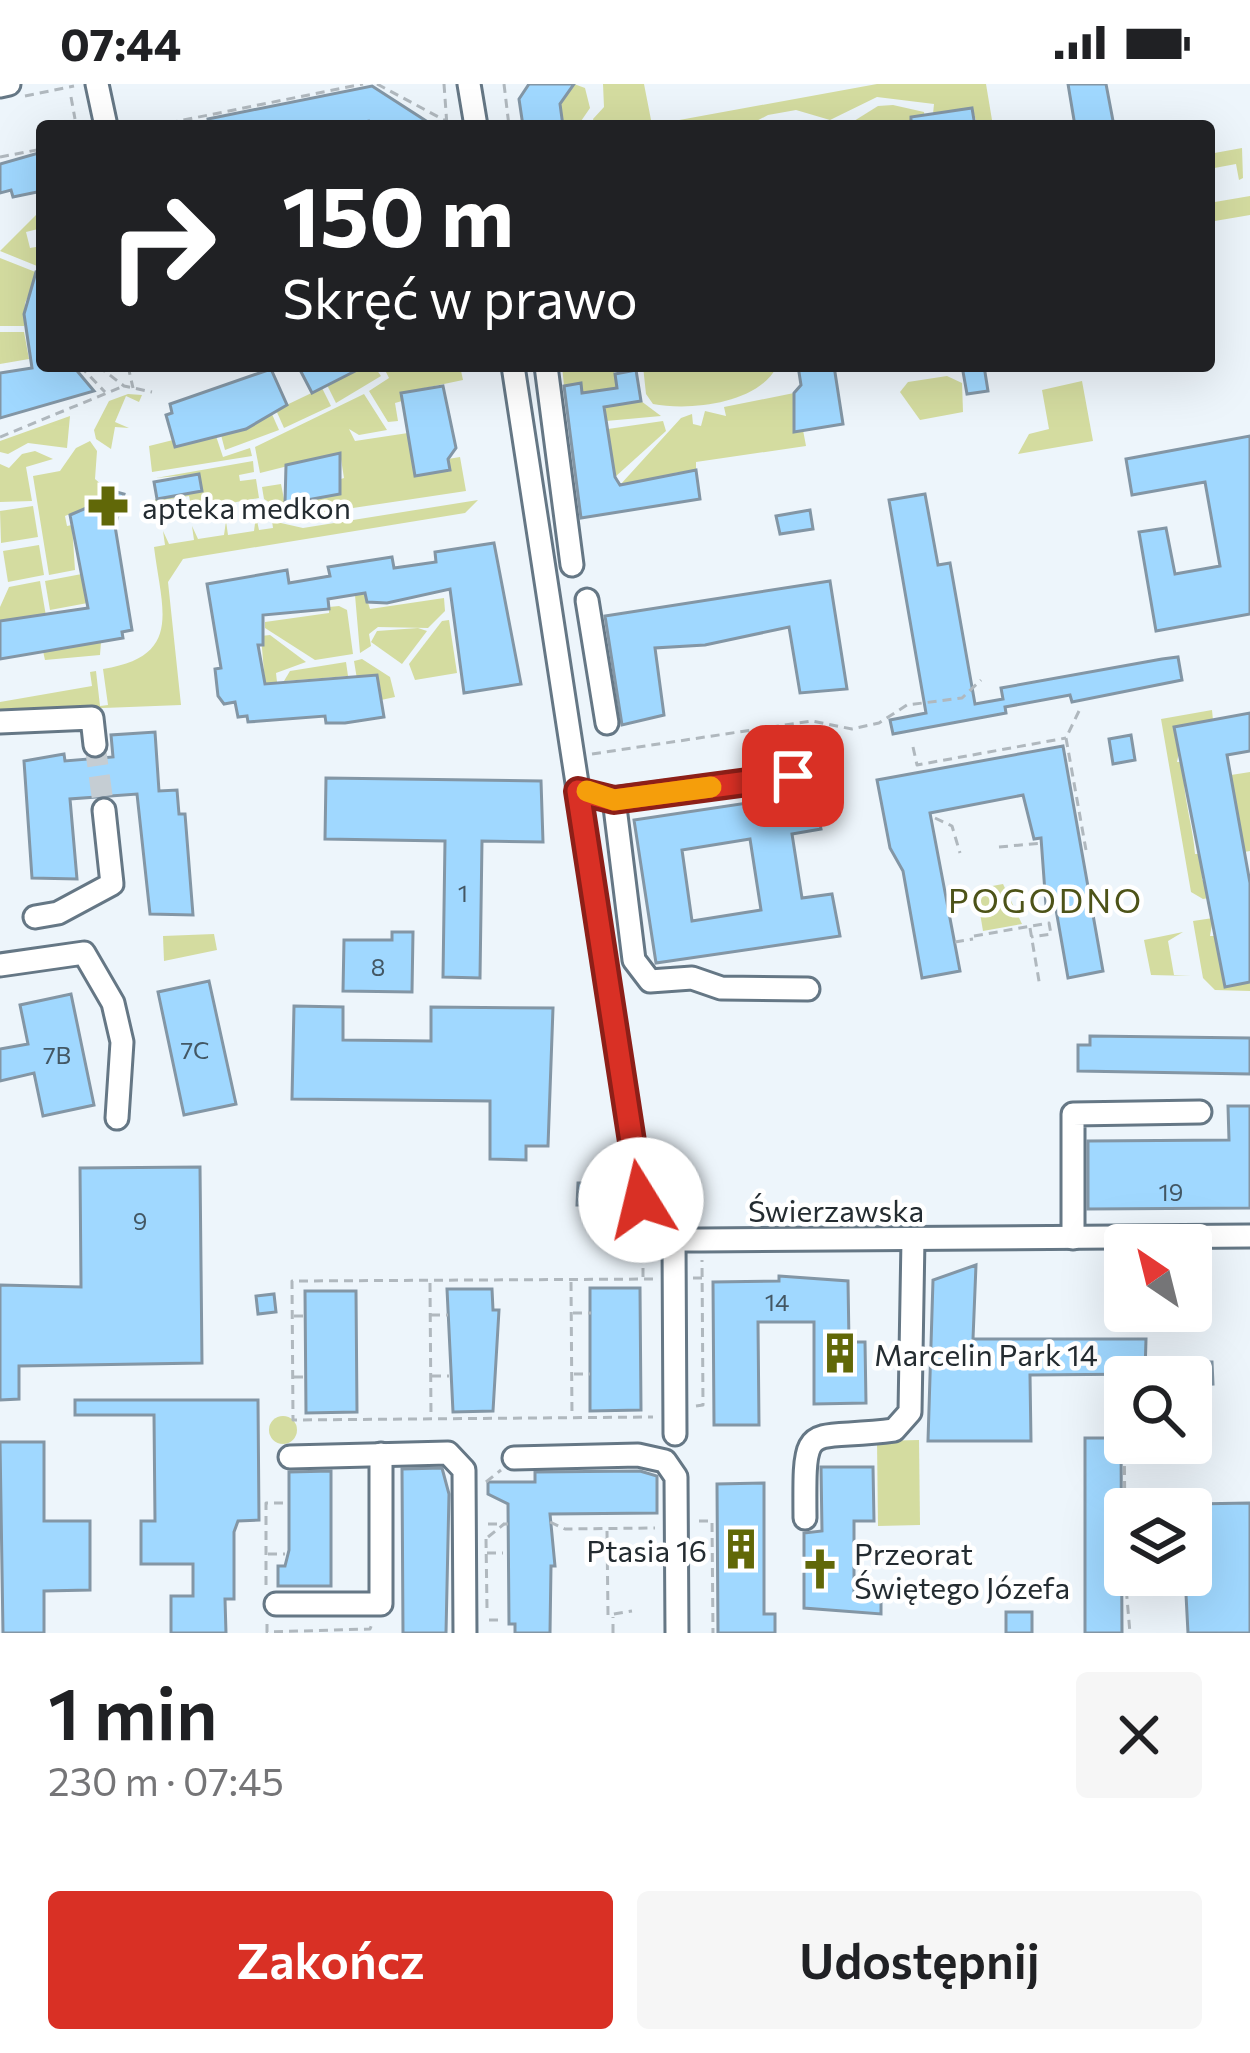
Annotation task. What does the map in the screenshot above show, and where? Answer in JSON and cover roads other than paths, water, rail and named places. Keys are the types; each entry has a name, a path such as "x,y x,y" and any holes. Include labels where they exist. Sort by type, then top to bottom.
{"street":[{"path":"469,84 475,120"},
{"path":"93,88 104,120"},
{"path":"514,372 641,1200 655,1231 674,1240 675,1426"},
{"path":"547,372 572,565"},
{"path":"587,600 607,723"},
{"path":"0,722 92,718 94,745"},
{"path":"578,791 614,800 793,776"},
{"path":"614,800 634,960 650,981 692,978 721,988 808,989"},
{"path":"35,916 58,913 112,884 104,810"},
{"path":"0,965 84,953 113,1003 122,1042 117,1118"},
{"path":"1073,1238 1073,1114 1200,1112"},
{"name":"Świerzawska","path":"674,1240 1250,1236"},
{"path":"805,1518 804,1454 810,1441 820,1433 894,1430 910,1412 913,1239"},
{"path":"290,1457 448,1453 462,1464 465,1633"},
{"path":"276,1604 381,1604 382,1454"},
{"path":"516,1464 638,1455 665,1461 676,1477 677,1633"}],"tunnel":[{"path":"95,745 104,810"}],"place":[{"name":"apteka medkon","path":"108,506"},
{"name":"Marcelin Park 14","path":"840,1353"},
{"name":"Ptasia 16","path":"741,1549"},
{"name":"Przeorat Świętego Józefa","path":"820,1569"}],"district":[{"name":"POGODNO","path":"1046,899"}]}
